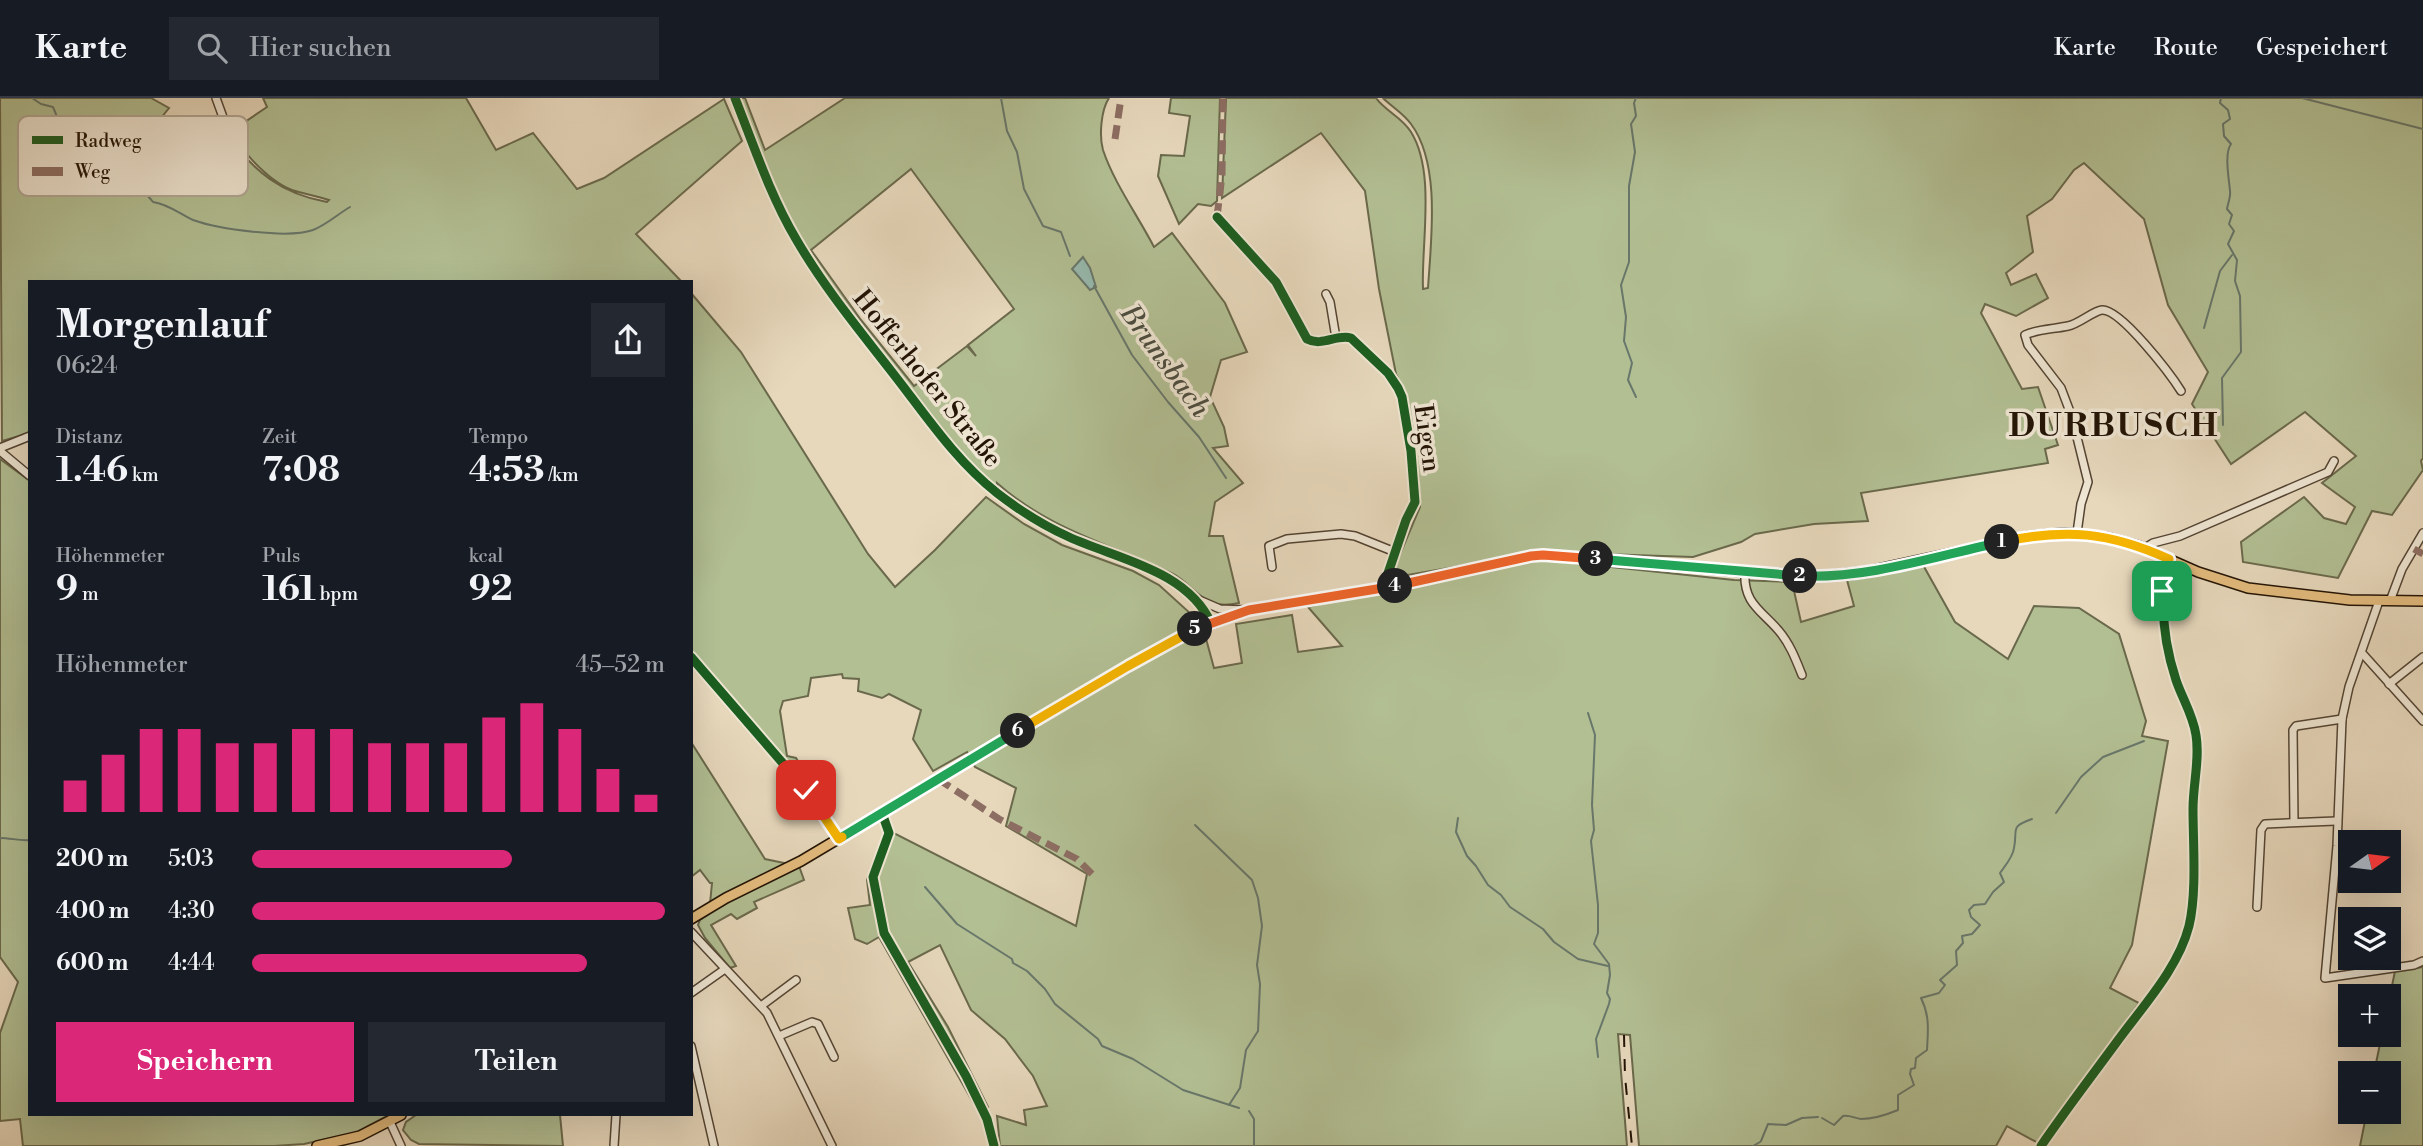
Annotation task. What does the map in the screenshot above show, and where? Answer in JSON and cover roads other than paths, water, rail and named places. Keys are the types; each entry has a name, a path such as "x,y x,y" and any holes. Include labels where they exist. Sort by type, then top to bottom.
{"main road":[{"path":"693,918 726,898 801,861 1128,666 1179,637 1211,623 1249,610 1383,588 1543,555 1745,572 1807,576 1846,575 2030,536 2077,533 2110,538 2145,548 2223,581 2248,588 2277,593 2379,601 2423,601"},
{"path":"317,1146 350,1140 399,1116"}],"street":[{"path":"216,98 223,116"},
{"name":"Hofferhofer Straße","path":"735,98 778,204 804,253 894,375 965,464 999,495 1042,523 1069,537 1156,572 1178,585 1207,612 1211,623"},
{"name":"Eigen","path":"1217,217 1276,282 1307,339 1319,342 1346,336 1351,338 1388,373 1402,397 1415,502 1406,520 1383,588"},
{"path":"1326,294 1330,302 1336,338"},
{"path":"2077,533 2081,504 2088,482 2071,417 2061,388 2028,345 2025,335 2072,325 2098,311 2106,311 2124,323 2166,369 2181,391"},
{"path":"28,437 0,449 28,474"},
{"path":"2145,548 2153,542 2180,536 2328,472 2334,461"},
{"path":"2390,601 2402,569 2423,533"},
{"path":"1272,567 1269,546 1287,539 1348,534 1395,552"},
{"path":"2414,549 2423,554"},
{"path":"2042,1144 2140,1011 2183,944 2189,924 2197,744 2192,719 2177,682 2167,644 2162,591 2169,559"},
{"path":"1745,572 1744,584 1748,597 1781,633 1802,675"},
{"path":"1190,595 1220,609 1249,610"},
{"path":"2379,601 2349,687 2342,719 2337,846 2325,978 2414,965 2423,961"},
{"path":"2362,653 2423,721"},
{"path":"2389,684 2423,657"},
{"path":"693,659 806,790 839,839"},
{"path":"2294,822 2293,730 2296,726 2342,719"},
{"path":"873,884 874,871 889,833 882,813"},
{"path":"2257,907 2261,830 2264,824 2336,821"},
{"path":"693,934 761,1006 832,1146"},
{"path":"693,992 725,969"},
{"path":"761,1006 796,980"},
{"path":"779,1037 812,1022 818,1024 834,1057"},
{"path":"693,1055 714,1146"},
{"path":"614,1146 615,1116"},
{"path":"390,1122 401,1146"}],"water":[{"path":"1083,257 1096,287 1090,290 1072,269"}],"waterway":[{"path":"32,98 53,107 57,116"},
{"name":"Brunsbach","path":"1001,98 1007,131 1017,152 1024,189 1043,226 1061,232 1070,256"},
{"path":"1636,98 1636,116 1631,124 1635,152 1629,186 1629,262 1621,285 1626,317 1624,341 1632,363 1628,380 1636,397"},
{"path":"2221,98 2220,103 2228,110 2230,119 2223,124 2224,136 2231,144 2227,160 2230,193 2227,209 2232,215 2229,224 2234,231 2228,244 2237,260 2235,281 2240,296 2241,352 2222,378 2223,425"},
{"name":"Brunsbach","path":"2302,98 2423,129"},
{"path":"147,196 153,202 193,220 219,227 287,234 318,228 350,207"},
{"path":"2204,328 2220,271 2232,255"},
{"name":"Brunsbach","path":"1094,286 1132,355 1199,437 1226,478"},
{"path":"1588,713 1595,735 1592,805 1594,830 1591,841 1598,905 1598,933 1594,944 1609,964 1610,975 1607,993 1609,1004 1596,1039 1598,1057"},
{"path":"2056,813 2081,777 2103,757 2144,741"},
{"path":"1458,818 1456,832 1467,856 1488,885 1501,895 1510,907 1543,929 1554,942 1578,959 1608,966"},
{"path":"1822,1118 1834,1125 1843,1116 1866,1119 1898,1110 1898,1095 1914,1085 1911,1069 1915,1068 1916,1058 1927,1050 1927,1017 1921,998 1939,993 1945,985 1940,980 1957,965 1956,951 1963,943 1962,936 1972,934 1980,925 1971,917 1969,910 1974,905 1985,904 2004,882 2000,873 2013,851 2016,829 2020,824 2032,819"},
{"path":"1195,825 1252,880 1262,926 1257,965 1260,984 1258,1031 1246,1050 1240,1088 1229,1105"},
{"path":"0,838 28,840"},
{"path":"925,887 957,924 1027,971 1055,1004 1098,1039 1102,1046 1133,1059 1183,1090 1239,1108"},
{"path":"1249,1111 1254,1119 1254,1146"},
{"path":"1761,1141 1768,1124 1786,1125 1802,1118 1818,1117"},
{"path":"1753,1146 1760,1142"}],"railway":[{"path":"1624,1035 1632,1146"}],"district":[{"name":"DURBUSCH","path":"2114,424"}]}
